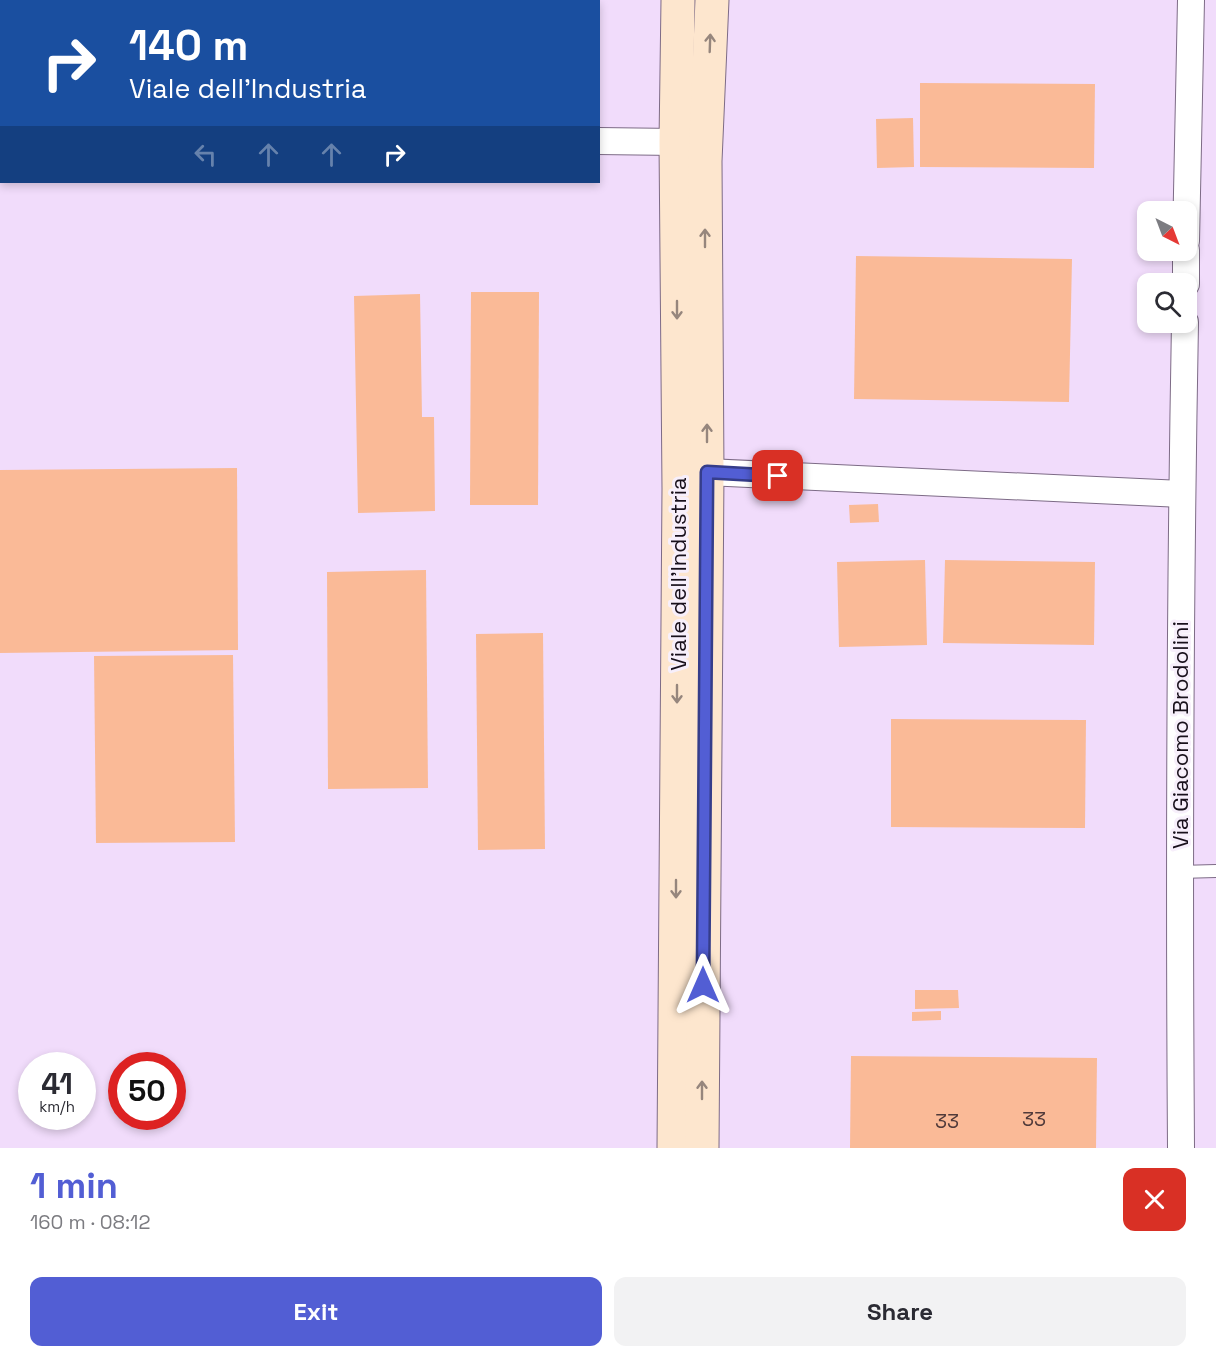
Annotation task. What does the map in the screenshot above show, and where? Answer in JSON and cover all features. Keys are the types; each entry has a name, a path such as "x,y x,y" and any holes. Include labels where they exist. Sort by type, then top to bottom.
{"main road":[{"name":"Viale dell'Industria","path":"674,1148 679,489 676,142 678,0"},
{"name":"Viale dell'Industria","path":"702,1148 707,472 705,161 712,0"}],"street":[{"path":"1187,201 1191,0"},
{"path":"600,141 676,142"},
{"name":"Via Giacomo Brodolini","path":"1181,1148 1179,872 1185,333"},
{"name":"Viale dell'Industria","path":"707,472 1182,494"}],"lane":[{"path":"1179,872 1216,871"}],"building":[{"path":"920,83 1095,84 1094,168 920,167"},
{"path":"913,118 914,167 877,168 876,119"},
{"path":"856,256 1072,259 1069,402 854,399"},
{"path":"471,292 539,292 538,505 470,505"},
{"path":"420,294 422,417 434,417 435,511 358,513 354,296"},
{"path":"237,468 238,650 0,653 0,470"},
{"path":"878,504 879,522 850,523 849,505"},
{"path":"925,560 927,645 839,647 837,562"},
{"path":"945,560 1095,562 1094,645 943,643"},
{"path":"426,570 428,788 328,789 327,572"},
{"path":"543,633 545,849 478,850 476,634"},
{"path":"233,655 235,842 96,843 94,656"},
{"path":"891,719 1086,720 1085,828 891,827"},
{"path":"915,990 958,990 959,1008 915,1009"},
{"path":"941,1011 941,1020 912,1021 912,1012"},
{"path":"851,1056 1097,1058 1096,1148 850,1148"}],"route":[{"path":"703,985 707,472 778,476"}]}
